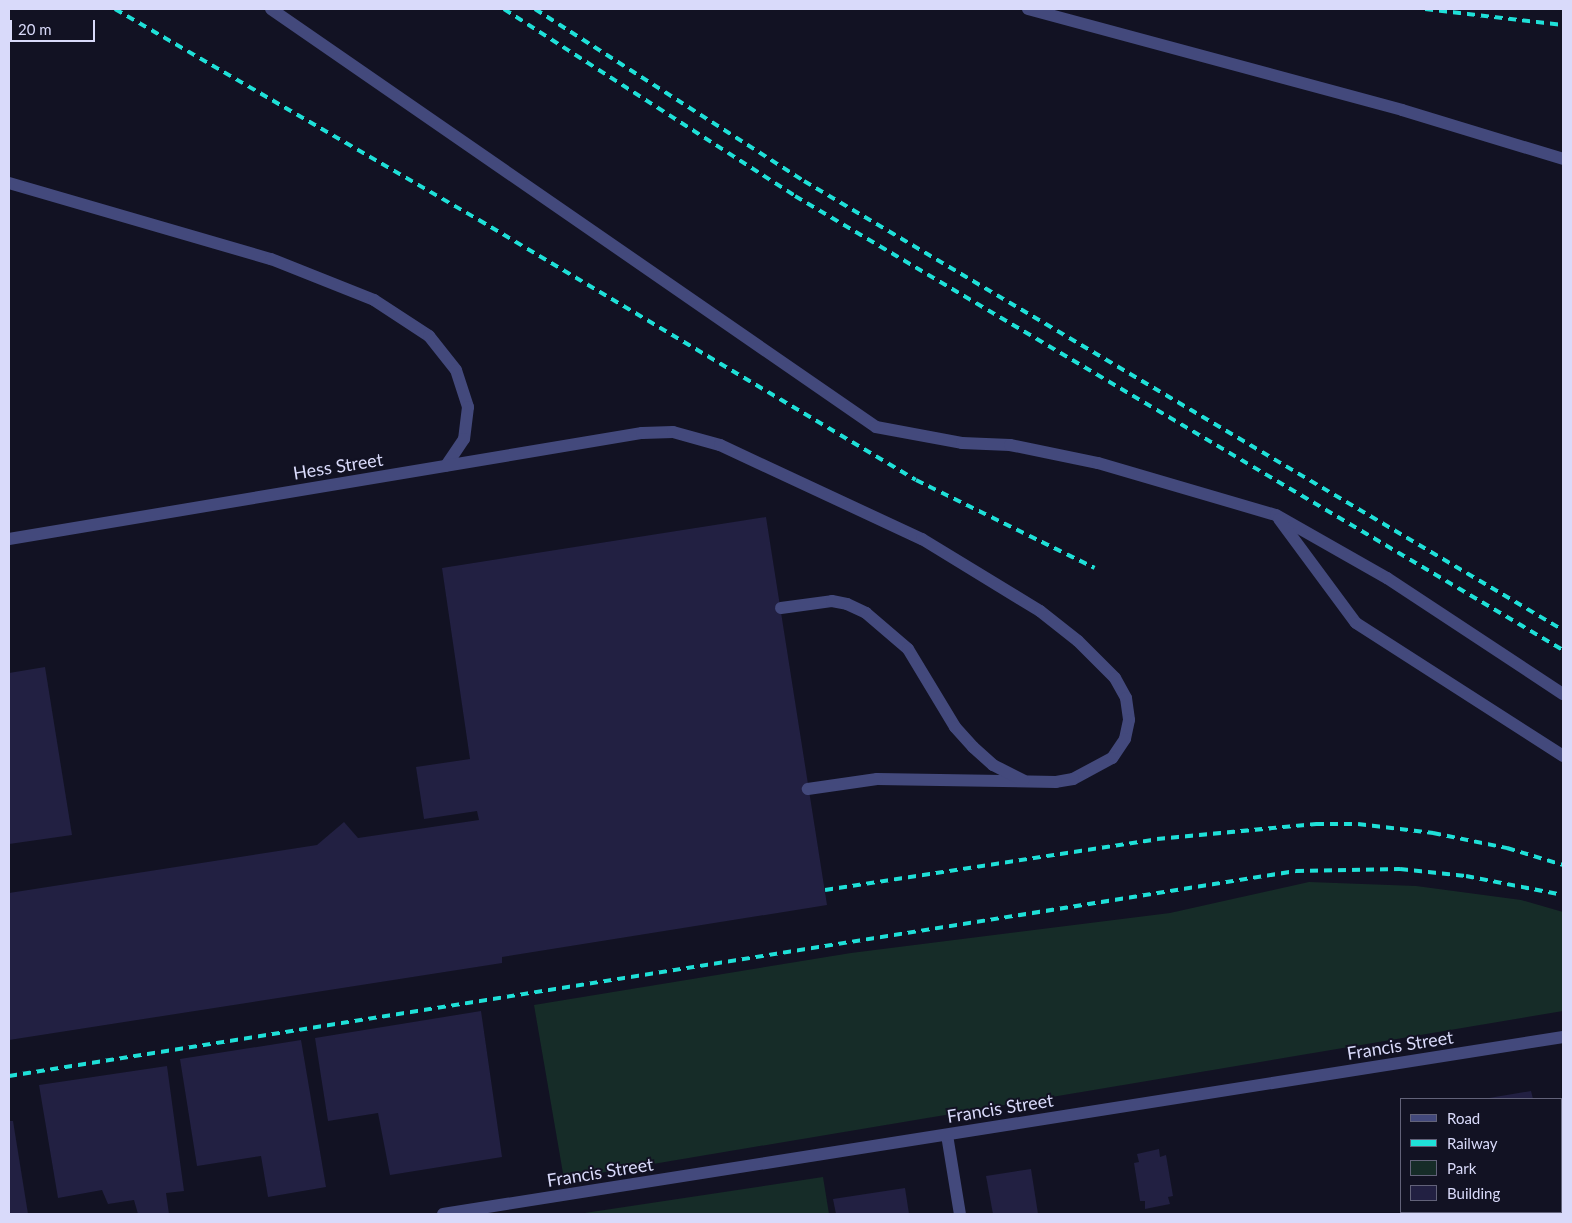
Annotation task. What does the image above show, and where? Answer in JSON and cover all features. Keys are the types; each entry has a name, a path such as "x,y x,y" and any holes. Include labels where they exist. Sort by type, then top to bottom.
{"street":[{"path":"271,9 876,427 962,443 1010,445 1098,463 1276,515 1387,578 1563,694"},
{"path":"1028,9 1402,110 1563,159"},
{"path":"9,183 271,258 374,300 429,336 456,370 468,407 464,440 446,466"},
{"name":"Hess Street","path":"9,539 642,433 673,432 720,445 922,539 1040,611 1078,641 1115,678 1126,698 1129,720 1125,738 1112,758 1073,779 1056,782 877,779 808,789"},
{"path":"1276,515 1356,623 1563,756"},
{"path":"781,608 832,602 847,604 866,613 908,649 955,727 973,747 994,765 1025,781"},
{"name":"Francis Street","path":"443,1214 1563,1037"},
{"path":"947,1135 960,1214"}],"green space":[{"path":"1309,882 1416,886 1521,900 1563,912 1563,1011 564,1179 534,1005 851,953 1170,913"},
{"path":"823,1177 829,1214 578,1214"}],"building":[{"path":"766,517 827,905 502,957 502,963 9,1040 9,893 317,845 344,822 358,838 479,820 477,811 424,819 416,767 470,759 442,568"},
{"path":"45,667 72,835 9,844 9,673"},
{"path":"481,1011 502,1157 390,1175 378,1113 328,1121 315,1038"},
{"path":"301,1040 326,1187 268,1197 261,1156 197,1166 180,1059"},
{"path":"167,1066 184,1191 166,1193 169,1214 138,1214 134,1200 108,1204 102,1190 58,1198 39,1085"},
{"path":"1531,1091 1533,1098 1489,1098"},
{"path":"9,1121 13,1121 28,1214 9,1214"},
{"path":"1159,1149 1160,1157 1166,1155 1173,1196 1168,1197 1170,1204 1145,1209 1145,1201 1140,1201 1134,1163 1139,1162 1137,1154"},
{"path":"1031,1169 1038,1214 993,1214 986,1176"},
{"path":"905,1188 909,1214 836,1214 833,1199"}],"railway":[{"path":"115,9 479,220 916,480 1095,568"},
{"path":"504,9 795,196 1563,650"},
{"path":"535,9 804,181 1563,630"},
{"path":"1425,9 1563,25"},
{"path":"825,890 1157,839 1316,824 1358,824 1433,833 1507,848 1563,865"},
{"path":"9,1076 1296,871 1400,869 1466,876 1563,895"}]}
